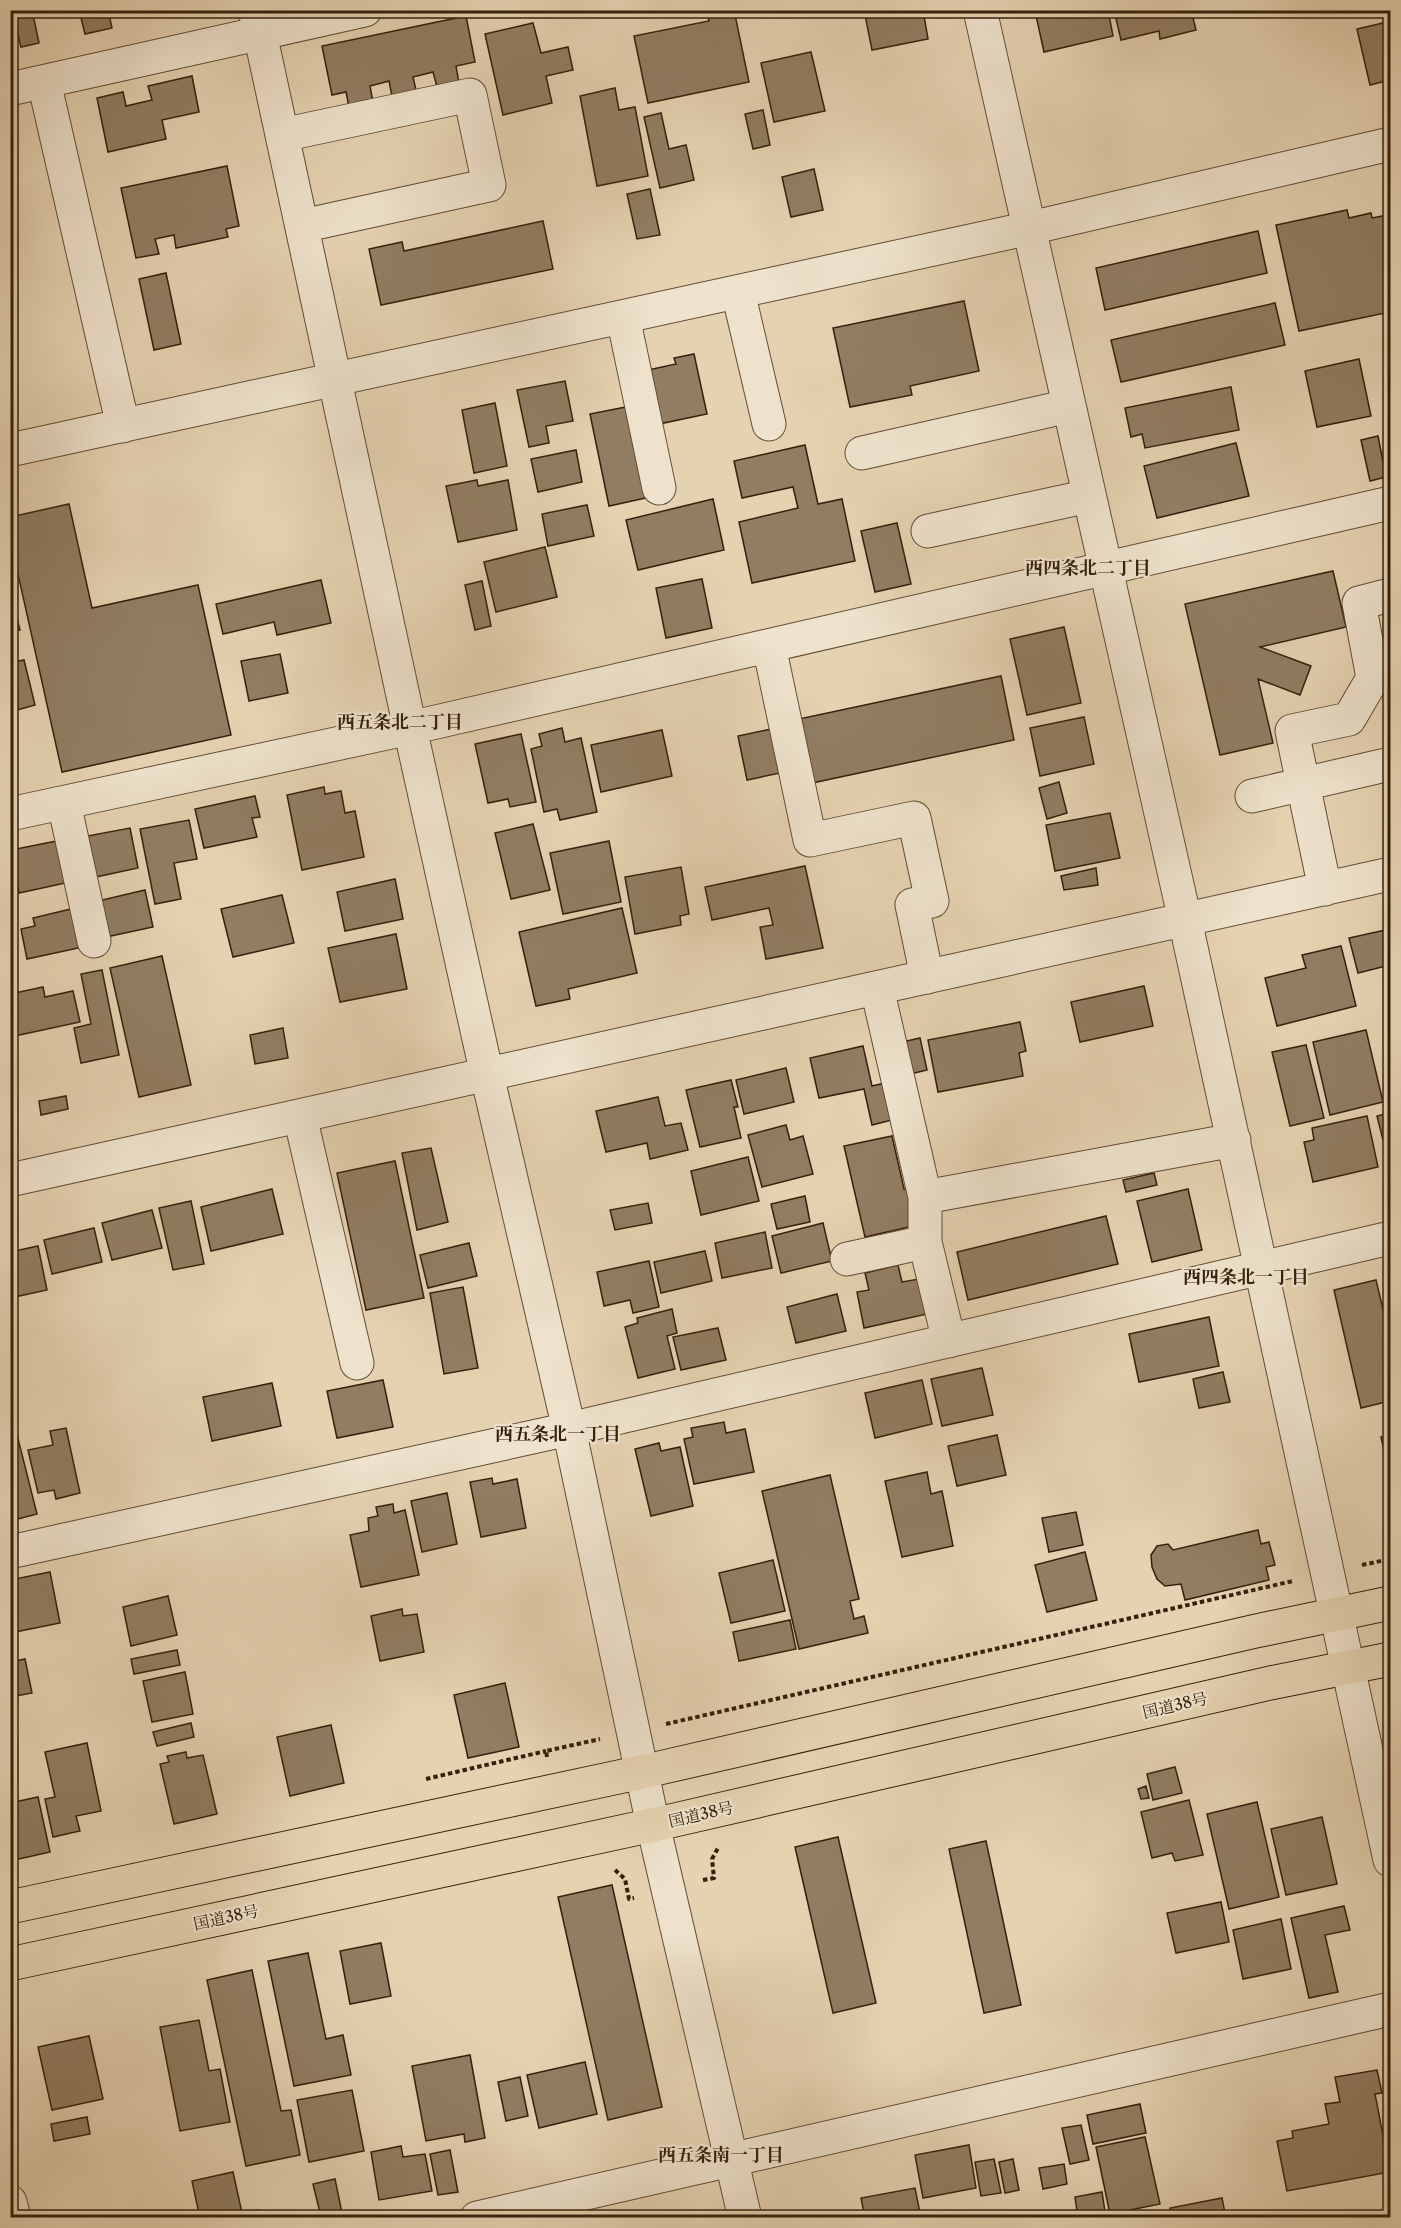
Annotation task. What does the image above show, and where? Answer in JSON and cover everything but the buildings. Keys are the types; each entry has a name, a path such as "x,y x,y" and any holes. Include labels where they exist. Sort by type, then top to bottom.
{"highway":[{"path":"10,1907 642,1772 1390,1603"},
{"name":"国道38号","path":"10,1964 653,1825 1258,1686 1390,1659"}],"street":[{"path":"10,89 44,82 257,23 365,10"},
{"path":"980,10 1234,1140 1390,1860"},
{"path":"257,23 487,1075 569,1429 653,1825 745,2217"},
{"path":"44,82 123,426"},
{"path":"282,135 470,95 489,185 302,226"},
{"path":"10,450 1030,228 1390,144"},
{"path":"738,292 769,424"},
{"path":"623,317 659,488"},
{"path":"862,453 1069,406"},
{"path":"928,531 1089,496"},
{"path":"10,814 410,728 1390,503"},
{"path":"1325,889 1292,731 1349,719 1382,676 1359,603 1390,595"},
{"path":"769,646 810,840 914,818 932,901 912,905 927,977"},
{"path":"1252,796 1390,764"},
{"path":"64,803 94,941"},
{"path":"10,1180 1390,874"},
{"path":"877,988 925,1197 925,1242 949,1341"},
{"path":"300,1116 357,1363"},
{"path":"925,1197 1234,1140"},
{"path":"10,1552 569,1429 1390,1238"},
{"path":"847,1259 925,1242"},
{"path":"477,2217 1390,2009"},
{"path":"10,2202 14,2217"}],"district":[{"name":"西四条北二丁目","path":"1088,568"},
{"name":"西五条北二丁目","path":"400,722"},
{"name":"西四条北一丁目","path":"1246,1277"},
{"name":"西五条北一丁目","path":"558,1434"},
{"name":"西五条南一丁目","path":"721,2155"}]}
